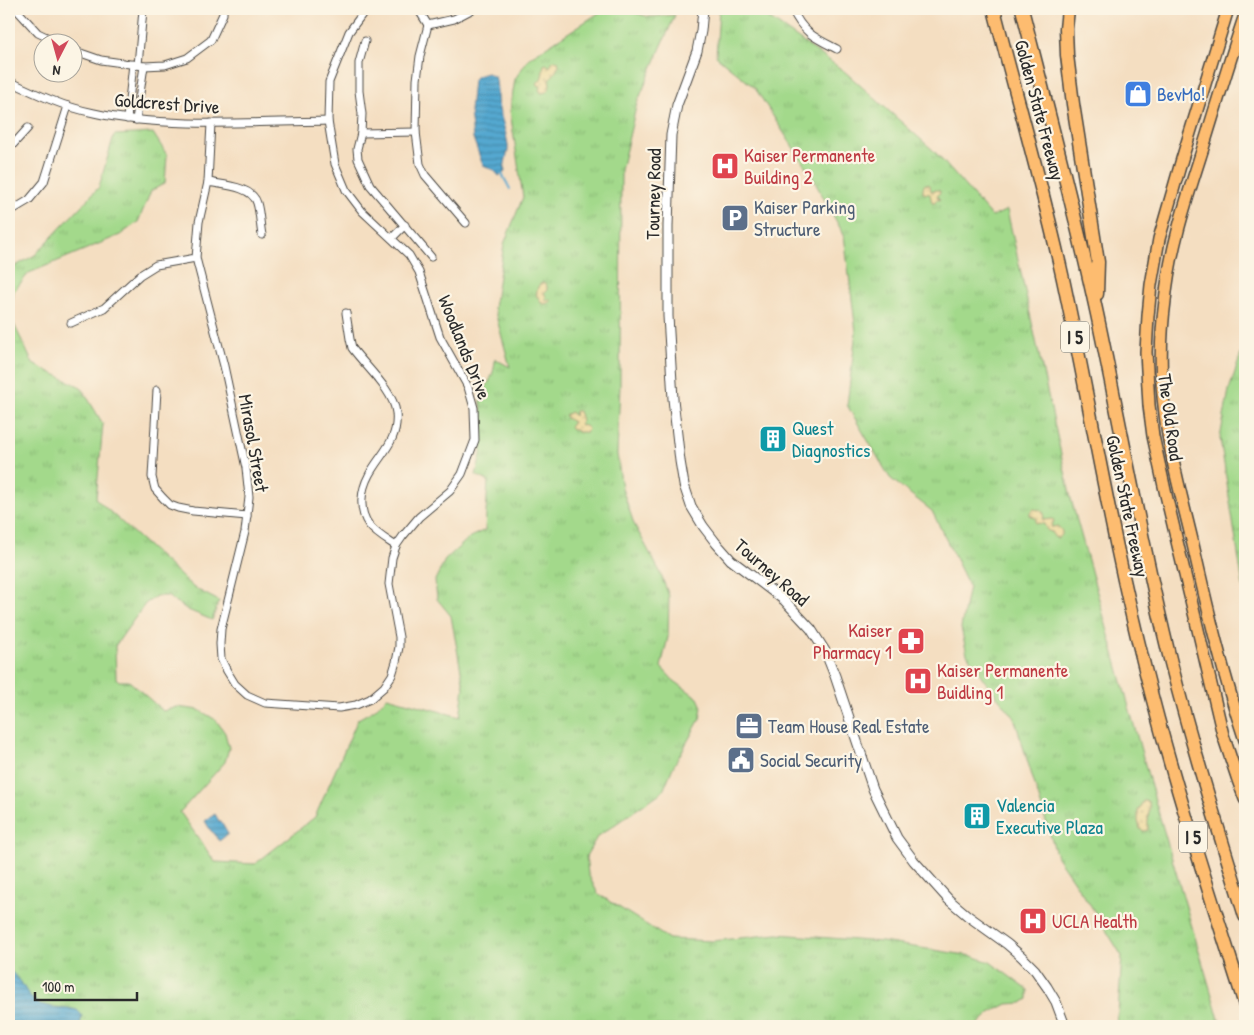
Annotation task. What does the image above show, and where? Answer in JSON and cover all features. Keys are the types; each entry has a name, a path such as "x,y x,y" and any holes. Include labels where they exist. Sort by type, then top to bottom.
{"highway":[{"name":"Golden State Freeway","path":"994,9 1042,190 1063,279 1114,534 1145,668 1173,772 1245,1005"},
{"name":"Golden State Freeway","path":"1022,9 1097,313 1146,556 1171,662 1199,766 1245,916"},
{"path":"1068,9 1066,29 1067,55 1098,262 1097,313"}],"main road":[{"name":"The Old Road","path":"1228,9 1159,239 1151,285 1146,352 1149,405 1160,472 1222,735 1245,799"},
{"name":"The Old Road","path":"1245,15 1175,242 1165,301 1161,365 1169,438 1219,656 1245,740"}],"street":[{"path":"16,9 37,32"},
{"path":"136,120 142,9"},
{"path":"82,53 101,60 138,65 165,65 187,58 211,40 223,14 223,9"},
{"name":"Woodlands Drive","path":"366,9 349,32 329,82 328,121 335,164 346,190 362,211 409,255 419,272 440,337 468,387 474,408 475,423 475,440 462,474 450,491 419,517 396,546 392,558 389,584 400,647 392,675 384,687 370,699"},
{"path":"418,9 428,24 420,56 417,80 416,132 420,164 425,175 466,223"},
{"path":"428,24 454,19 473,9"},
{"name":"Tourney Road","path":"703,9 698,51 677,105 671,135 668,226 668,316 673,399 684,485 691,506 716,544 731,560 784,600 811,629 825,651 873,789 897,838 914,861 949,900 1007,944 1035,970 1056,1002 1065,1026"},
{"path":"792,9 798,22 815,39 837,49"},
{"path":"365,41 359,63 358,91 362,114 361,133 357,149 358,159 370,185 431,257"},
{"path":"127,119 138,65"},
{"name":"Goldcrest Drive","path":"9,81 37,95 68,106 92,113 127,119 246,124 328,121"},
{"path":"9,212 29,200 44,182 68,106"},
{"name":"Mirasol Street","path":"211,123 208,182 199,222 196,258 224,366 246,468 249,497 243,541 221,630 221,659 235,684 247,695 265,703 340,708 356,705 370,699"},
{"path":"9,148 28,128"},
{"path":"361,133 416,132"},
{"path":"208,182 239,188 250,193 257,203 262,235"},
{"path":"392,238 405,225"},
{"path":"71,323 104,308 140,275 156,265 196,258"},
{"path":"346,313 352,348 386,390 393,402 396,413 396,425 392,440 386,452 369,474 361,501 363,513 369,525 379,535 396,546"},
{"path":"157,390 152,477 155,489 170,505 178,508 247,516"}],"green space":[{"path":"605,9 622,9 649,17 675,15 637,103 621,170 620,386 617,454 622,488 634,524 659,570 669,596 668,637 661,667 673,680 698,698 702,707 700,719 673,767 663,791 597,837 586,856 588,874 598,894 669,939 713,941 777,934 882,942 972,956 990,962 1028,990 1028,999 1022,1003 1007,1004 990,1013 976,1026 9,1026 9,269 35,255 99,187 114,135 153,133 167,155 165,183 151,191 138,222 120,235 29,273 14,291 10,316 33,364 81,387 103,424 96,499 194,588 219,601 212,620 188,610 167,596 156,596 145,604 115,646 116,678 119,681 129,681 163,711 177,707 199,710 216,720 225,733 229,748 225,762 180,812 215,862 255,864 315,817 358,719 374,710 387,697 460,717 464,687 451,616 437,599 435,580 445,560 470,537 485,530 488,481 476,475 481,455 483,423 480,396 492,374 495,359 510,367 494,308 504,244 523,197 510,111 515,79 529,58"},
{"path":"719,9 752,9 759,11 844,71 935,152 992,217 1007,210 1071,499 1156,804 1221,1026 1117,1026 1122,956 1091,906 1057,857 1014,717 984,680 967,654 961,628 969,586 932,511 890,478 847,405 856,332 844,235 811,175 755,88 716,56"},
{"path":"1245,342 1245,599 1220,438 1229,390"}],"sand":[{"path":"554,60 558,61 559,65 549,79 550,87 544,93 541,93 539,89 541,86 537,83 542,77 544,65 546,64 550,67"},
{"path":"925,184 930,185 931,191 940,191 937,195 940,200 932,203 930,194 923,193"},
{"path":"542,283 545,283 547,286 547,290 544,293 545,299 550,300 550,302 545,304 541,303 540,298 537,297 537,289"},
{"path":"575,411 579,411 582,420 579,424 587,427 587,432 577,432 570,428 573,422 566,418 565,415 571,412 574,416"},
{"path":"1033,509 1044,513 1043,520 1053,519 1051,527 1057,526 1060,529 1062,534 1060,537 1054,537 1052,532 1046,530 1044,524 1036,523 1036,518 1030,515"},
{"path":"1143,801 1149,802 1148,830 1144,831 1140,829 1138,821 1138,811"}],"water":[{"path":"487,73 495,77 498,105 508,145 505,172 499,176 494,170 485,167 482,163 473,138 470,111 473,80 477,76"},
{"path":"215,814 228,834 219,841 205,821"},
{"path":"9,969 21,982 30,997 39,1004 77,1010 82,1015 80,1026 9,1026"}],"waterway":[{"path":"502,174 510,189"}],"place":[{"name":"BevMo!","path":"1138,94"},
{"name":"Kaiser Permanente Building 2","path":"725,166"},
{"name":"Kaiser Parking Structure","path":"735,218"},
{"name":"Quest Diagnostics","path":"773,439"},
{"name":"Kaiser Pharmacy 1","path":"911,641"},
{"name":"Kaiser Permanente Buidling 1","path":"918,681"},
{"name":"Team House Real Estate","path":"749,726"},
{"name":"Social Security","path":"741,760"},
{"name":"Valencia Executive Plaza","path":"977,816"},
{"name":"UCLA Health","path":"1033,921"}]}
